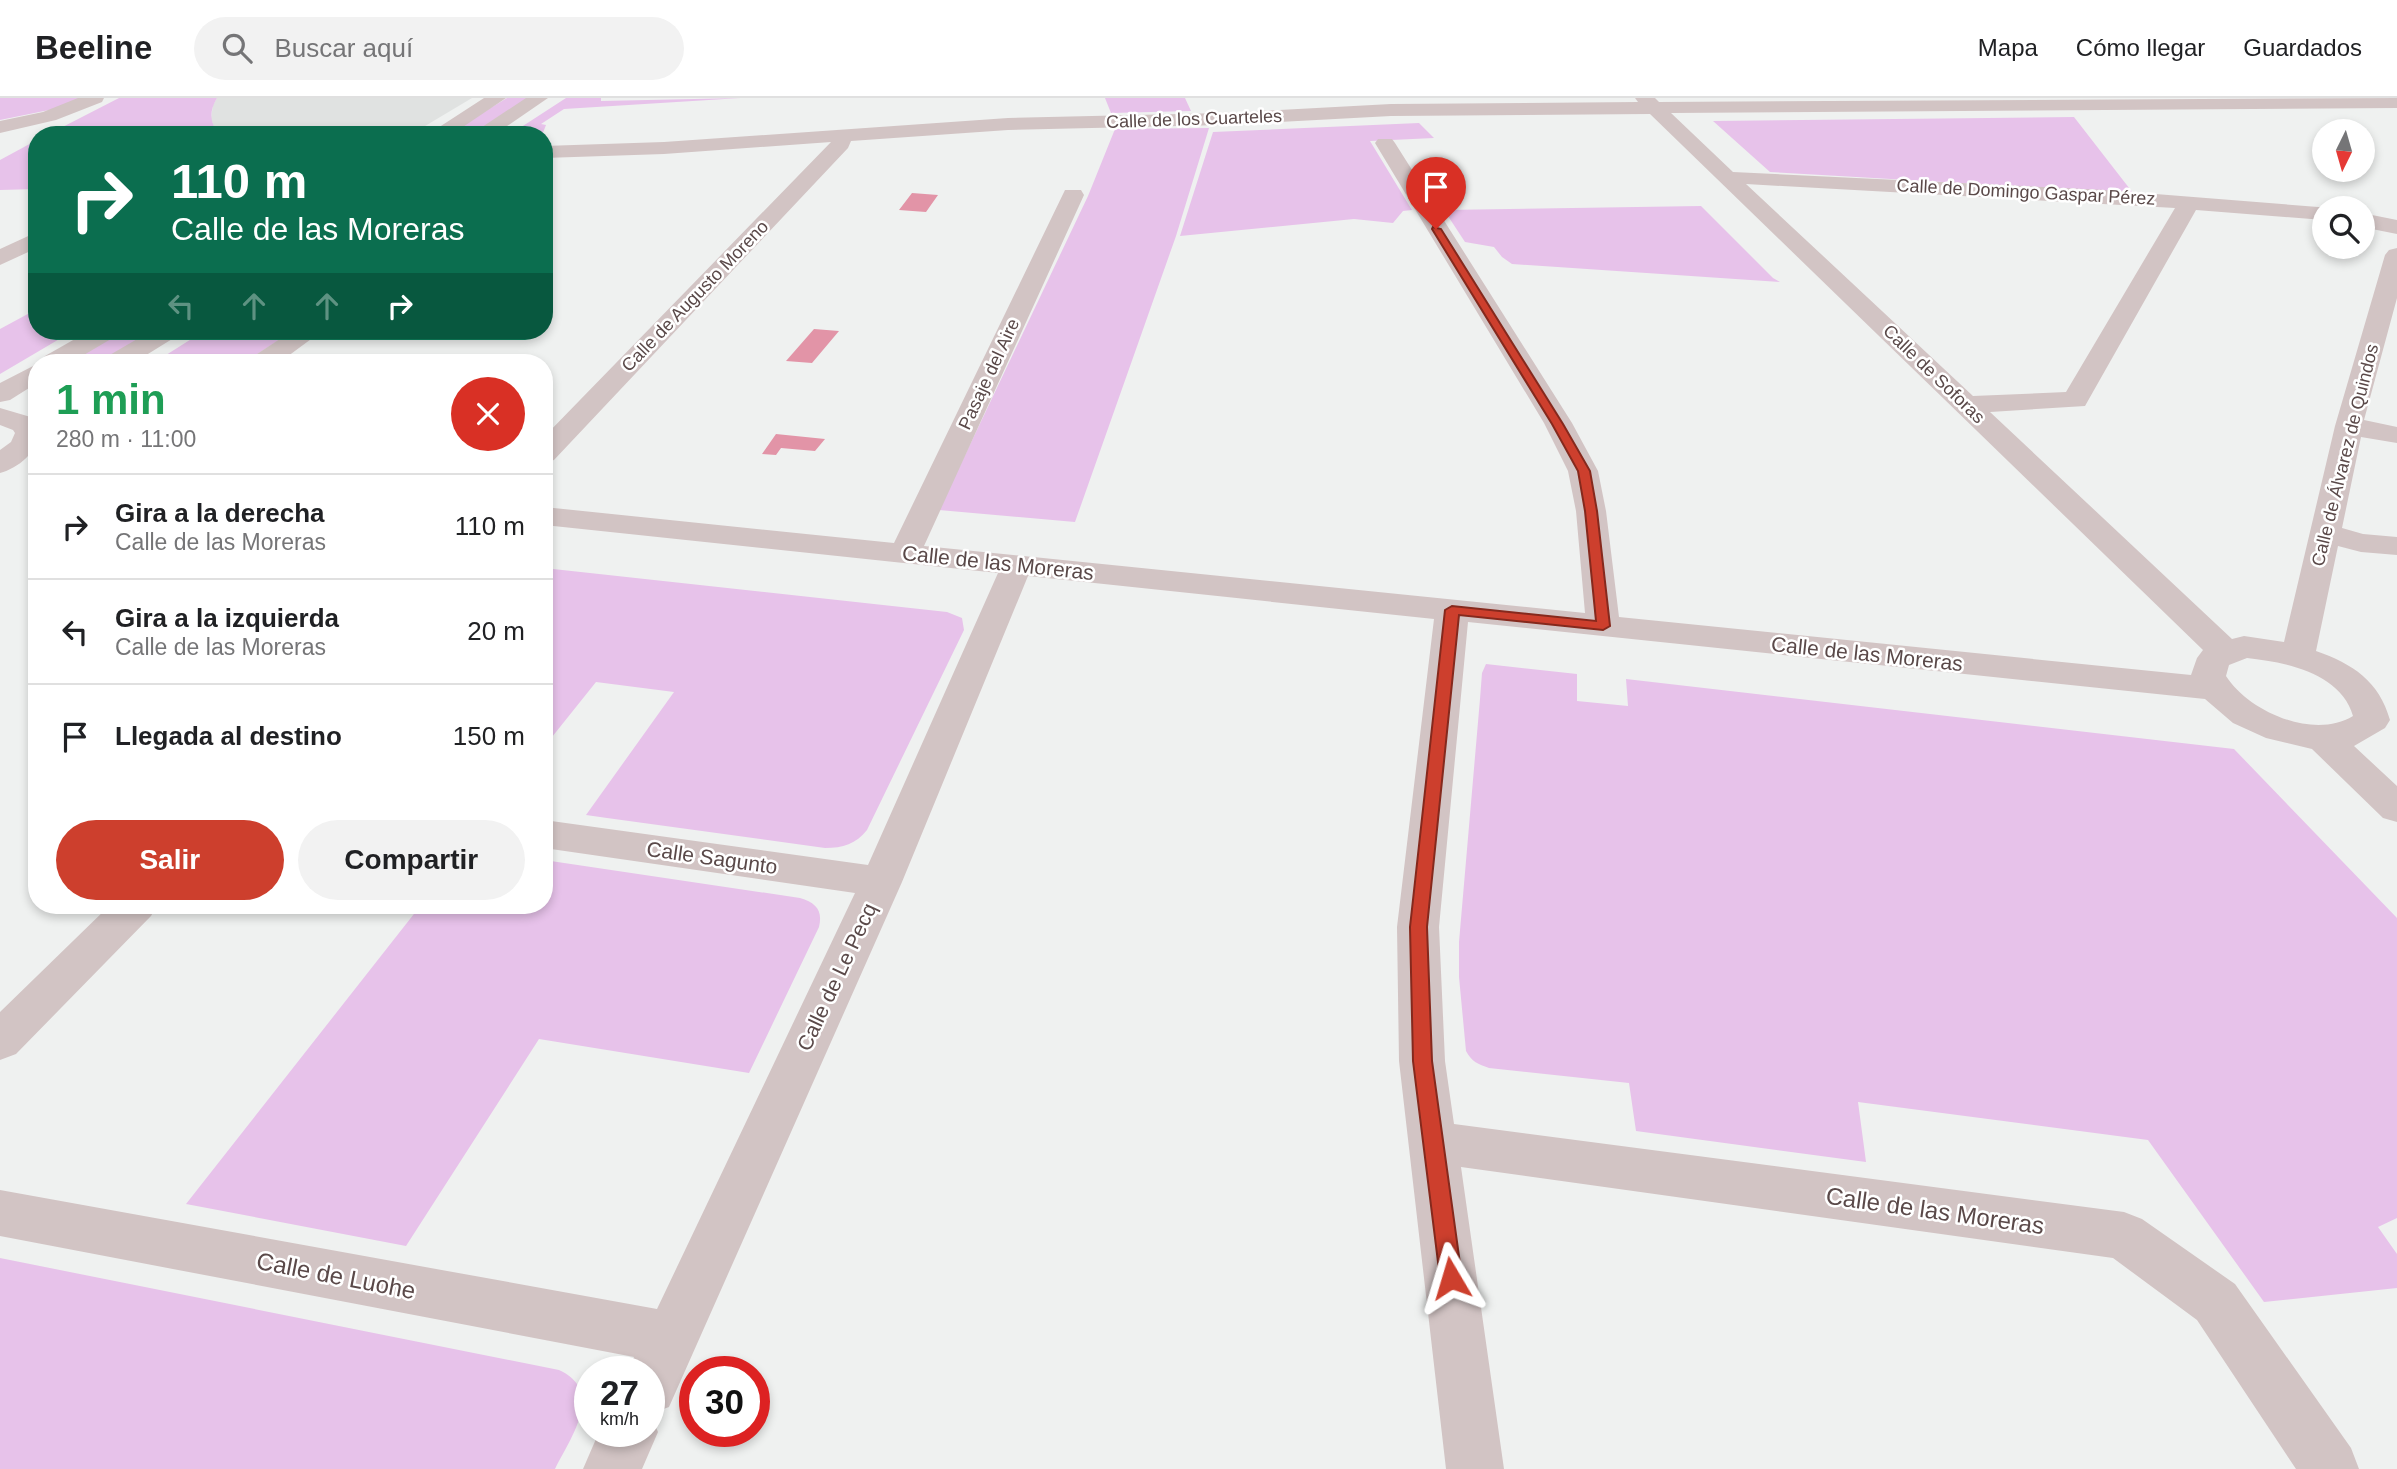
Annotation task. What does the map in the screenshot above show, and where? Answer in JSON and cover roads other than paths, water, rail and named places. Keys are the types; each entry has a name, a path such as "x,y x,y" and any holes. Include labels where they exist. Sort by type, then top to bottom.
{"street":[{"path":"0,127 48,116 95,98"},
{"path":"452,126 497,98"},
{"path":"494,126 539,98"},
{"path":"2108,98 2131,104"},
{"name":"Calle de los Cuarteles","path":"553,152 664,148 841,136 1007,116 1222,119 1387,104 2397,102"},
{"name":"Calle de Soforas","path":"1649,103 2224,651"},
{"name":"Calle de Augusto Moreno","path":"553,445 841,144 841,136"},
{"path":"1385,143 1558,424 1584,471 1603,626"},
{"name":"Calle de los Cuarteles","path":"553,163 664,148"},
{"name":"Calle de Domingo Gaspar Pérez","path":"1727,178 1756,177 2105,196 2312,212"},
{"name":"Pasaje del Aire","path":"905,553 1073,195"},
{"path":"2105,196 2169,237"},
{"path":"1967,405 2075,400 2189,203"},
{"path":"2375,223 2397,227"},
{"path":"0,258 28,244"},
{"name":"Calle de Álvarez de Quindos","path":"2298,656 2349,426 2385,341 2397,255"},
{"path":"68,354 92,340"},
{"path":"130,354 153,340"},
{"path":"276,354 296,340"},
{"path":"0,394 28,377"},
{"path":"2349,426 2397,435"},
{"path":"4,462 23,446 28,435"},
{"path":"4,462 28,463"},
{"name":"Calle de las Moreras","path":"553,517 2214,690"},
{"path":"2325,533 2361,543 2397,546"},
{"name":"Calle de Le Pecq","path":"663,1356 881,882 1017,565"},
{"path":"1452,610 1418,927 1422,1061 1475,1469"},
{"path":"2244,647 2270,649 2298,656 2344,678 2384,708 2363,731 2347,737 2323,738 2272,727 2228,704 2214,690 2207,677 2207,666 2213,657 2224,651 2244,647"},
{"path":"2323,738 2397,808"},
{"name":"Calle Sagunto","path":"553,835 881,882"},
{"path":"0,1041 127,914"},
{"name":"Calle de las Moreras","path":"1433,1142 2124,1236 2216,1302 2330,1469"},
{"name":"Calle de Luohe","path":"0,1213 671,1338"},
{"path":"612,1469 622,1447"}]}
